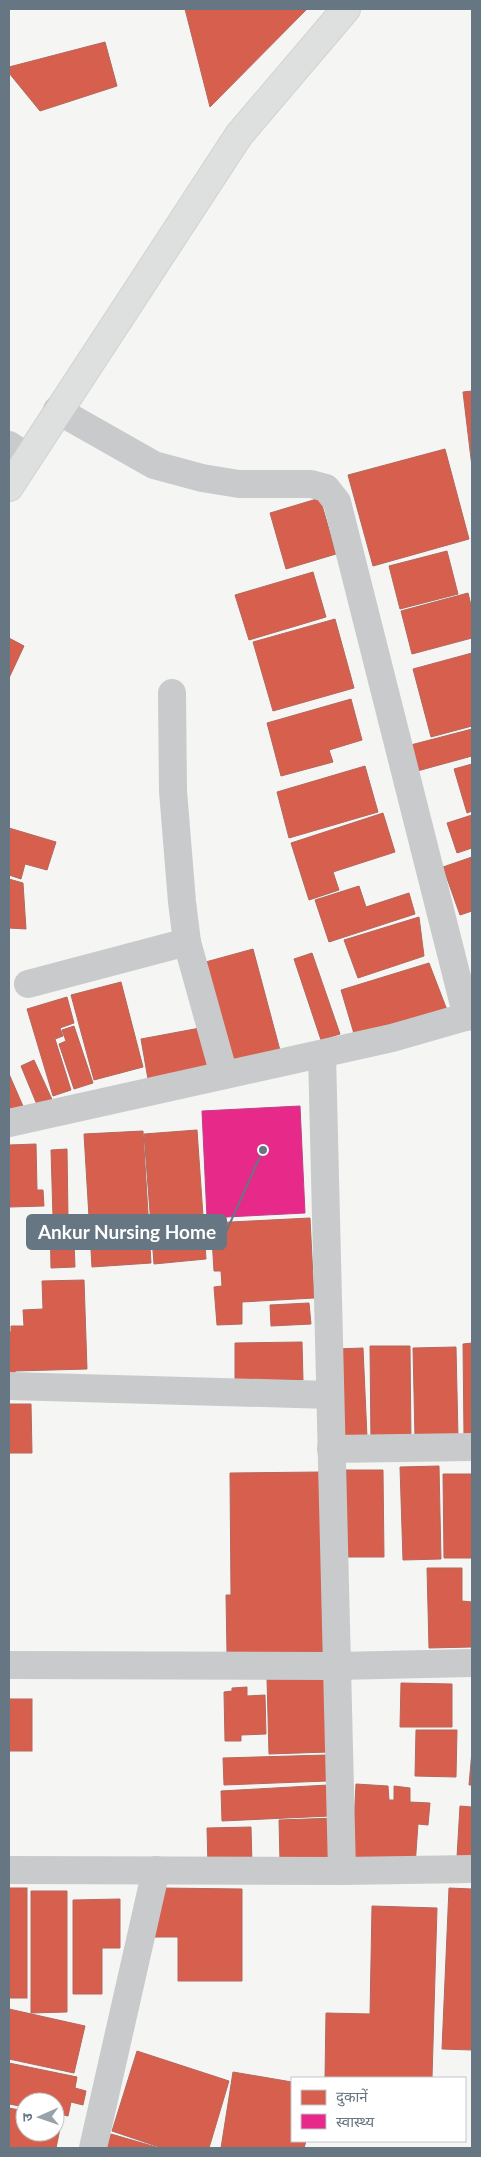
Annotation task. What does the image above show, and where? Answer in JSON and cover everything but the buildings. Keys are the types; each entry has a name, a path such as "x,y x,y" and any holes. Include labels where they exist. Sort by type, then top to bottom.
{"street":[{"path":"9,487 18,451 57,410 239,135 346,9"},
{"path":"9,1123 392,1038 470,1016 337,502 326,488 311,484 239,484 202,478 154,465 57,410"},
{"path":"172,693 173,791 177,858 187,942 224,1075"},
{"path":"28,984 187,942"},
{"path":"322,1054 342,1871"},
{"path":"9,1386 330,1394"},
{"path":"331,1449 472,1447"},
{"path":"9,1665 336,1666 472,1663"},
{"path":"9,1870 342,1871 472,1869"},
{"path":"93,2148 156,1870"}],"place":[{"name":"Ankur Nursing Home","path":"263,1150"}]}
